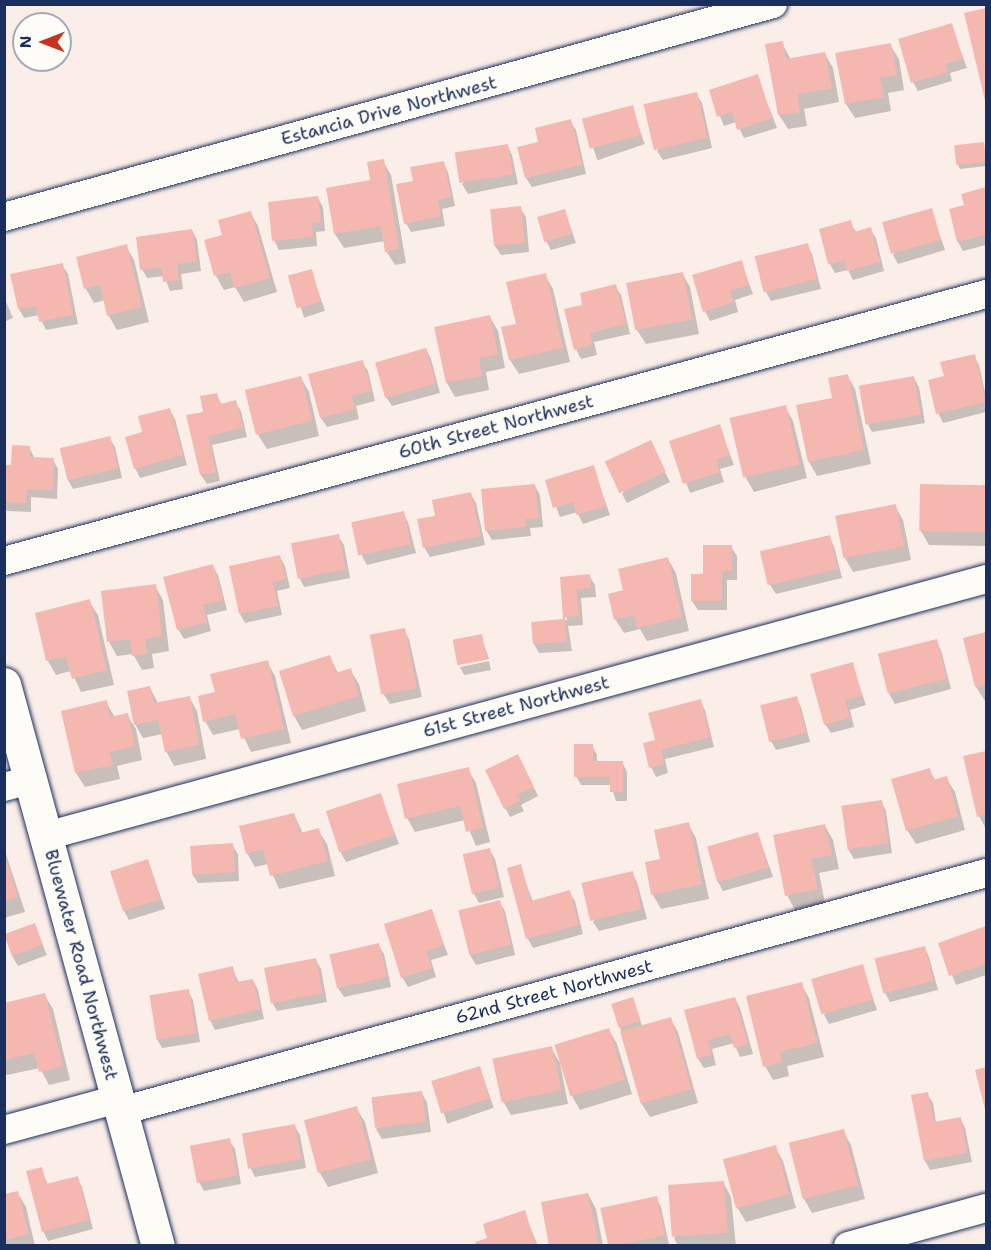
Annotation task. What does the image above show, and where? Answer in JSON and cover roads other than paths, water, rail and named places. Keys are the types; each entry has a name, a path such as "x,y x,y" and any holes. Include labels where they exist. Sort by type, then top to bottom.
{"street":[{"name":"Estancia Drive Northwest","path":"4,216 773,4"},
{"name":"60th Street Northwest","path":"4,561 987,294"},
{"name":"61st Street Northwest","path":"46,836 987,579"},
{"name":"Bluewater Road Northwest","path":"4,684 18,784 46,836 158,1245"},
{"name":"62nd Street Northwest","path":"4,1130 119,1105 987,873"},
{"path":"848,1245 987,1208"}]}
